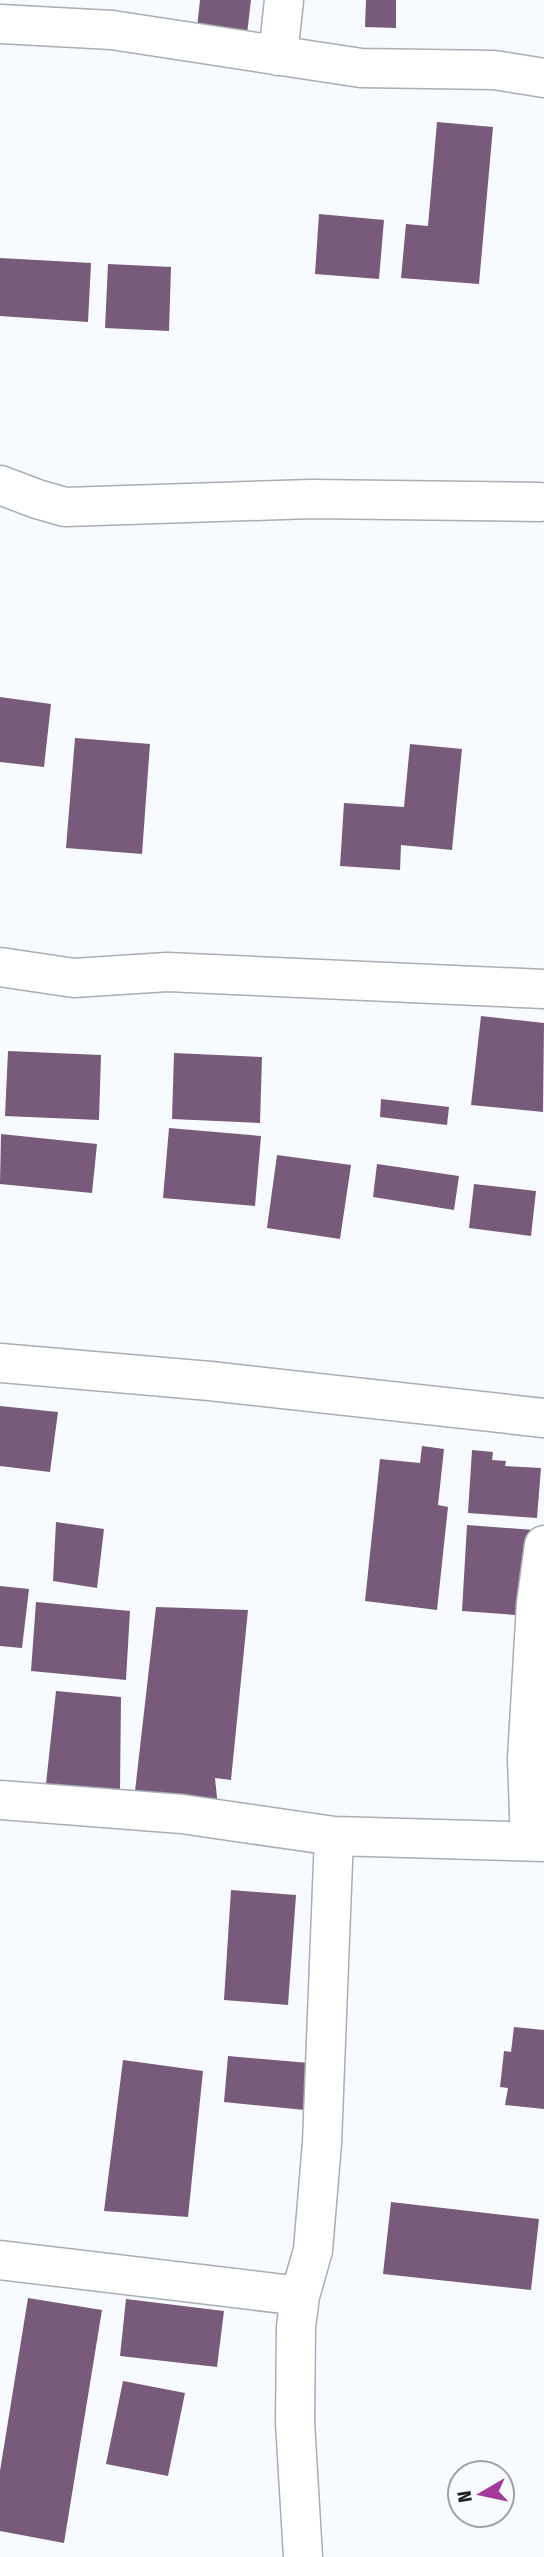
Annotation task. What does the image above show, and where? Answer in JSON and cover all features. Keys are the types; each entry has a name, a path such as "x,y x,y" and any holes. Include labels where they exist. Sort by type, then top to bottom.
{"street":[{"path":"278,56 284,0"},
{"path":"0,24 112,30 361,68 494,70 544,78"},
{"path":"0,485 65,507 312,499 540,502"},
{"path":"0,967 74,978 167,972 544,989"},
{"path":"0,1363 210,1381 544,1418"},
{"path":"0,1800 182,1814 334,1836 537,1842 527,1759 536,1604 544,1545"},
{"path":"303,2557 295,2422 296,2327 300,2296 313,2250 322,2143 334,1836"},
{"path":"0,2260 300,2296"}],"building":[{"path":"200,0 251,0 247,34 197,28"},
{"path":"366,0 396,0 396,28 365,27"},
{"path":"437,122 493,127 479,284 401,278 406,224 428,226"},
{"path":"319,214 384,220 379,279 315,274"},
{"path":"0,258 91,263 88,322 0,316"},
{"path":"108,264 171,267 169,331 105,328"},
{"path":"0,697 51,704 44,767 0,762"},
{"path":"75,738 150,744 142,854 66,848"},
{"path":"410,744 462,749 452,850 401,845 400,870 340,866 344,803 404,807"},
{"path":"481,1016 544,1023 543,1112 471,1105"},
{"path":"8,1051 101,1055 99,1120 5,1116"},
{"path":"174,1053 262,1057 260,1123 172,1119"},
{"path":"381,1099 449,1107 447,1125 380,1117"},
{"path":"169,1128 261,1136 255,1206 163,1198"},
{"path":"1,1134 97,1144 92,1193 0,1184"},
{"path":"277,1155 351,1165 340,1239 267,1228"},
{"path":"377,1164 459,1176 454,1210 373,1197"},
{"path":"474,1184 536,1191 531,1236 469,1228"},
{"path":"0,1406 58,1412 50,1472 0,1466"},
{"path":"422,1446 444,1449 438,1505 448,1507 437,1610 365,1601 380,1459 420,1463"},
{"path":"472,1450 493,1452 492,1460 506,1461 505,1466 541,1468 537,1518 468,1513"},
{"path":"56,1522 104,1529 97,1588 53,1581"},
{"path":"467,1525 534,1530 529,1616 462,1611"},
{"path":"0,1586 29,1589 22,1648 0,1646"},
{"path":"36,1602 130,1611 126,1680 31,1671"},
{"path":"156,1607 248,1610 231,1780 215,1778 218,1807 134,1800"},
{"path":"56,1691 121,1697 120,1790 46,1784"},
{"path":"231,1890 296,1895 288,2005 224,2000"},
{"path":"514,2027 544,2030 544,2109 505,2105 508,2088 500,2087 504,2051 511,2052"},
{"path":"228,2056 309,2063 305,2110 224,2102"},
{"path":"123,2060 203,2071 188,2217 104,2211"},
{"path":"391,2202 539,2219 531,2290 383,2274"},
{"path":"28,2298 102,2310 64,2543 0,2531 0,2471"},
{"path":"126,2299 224,2311 217,2367 120,2356"},
{"path":"123,2381 185,2393 168,2476 106,2464"}]}
